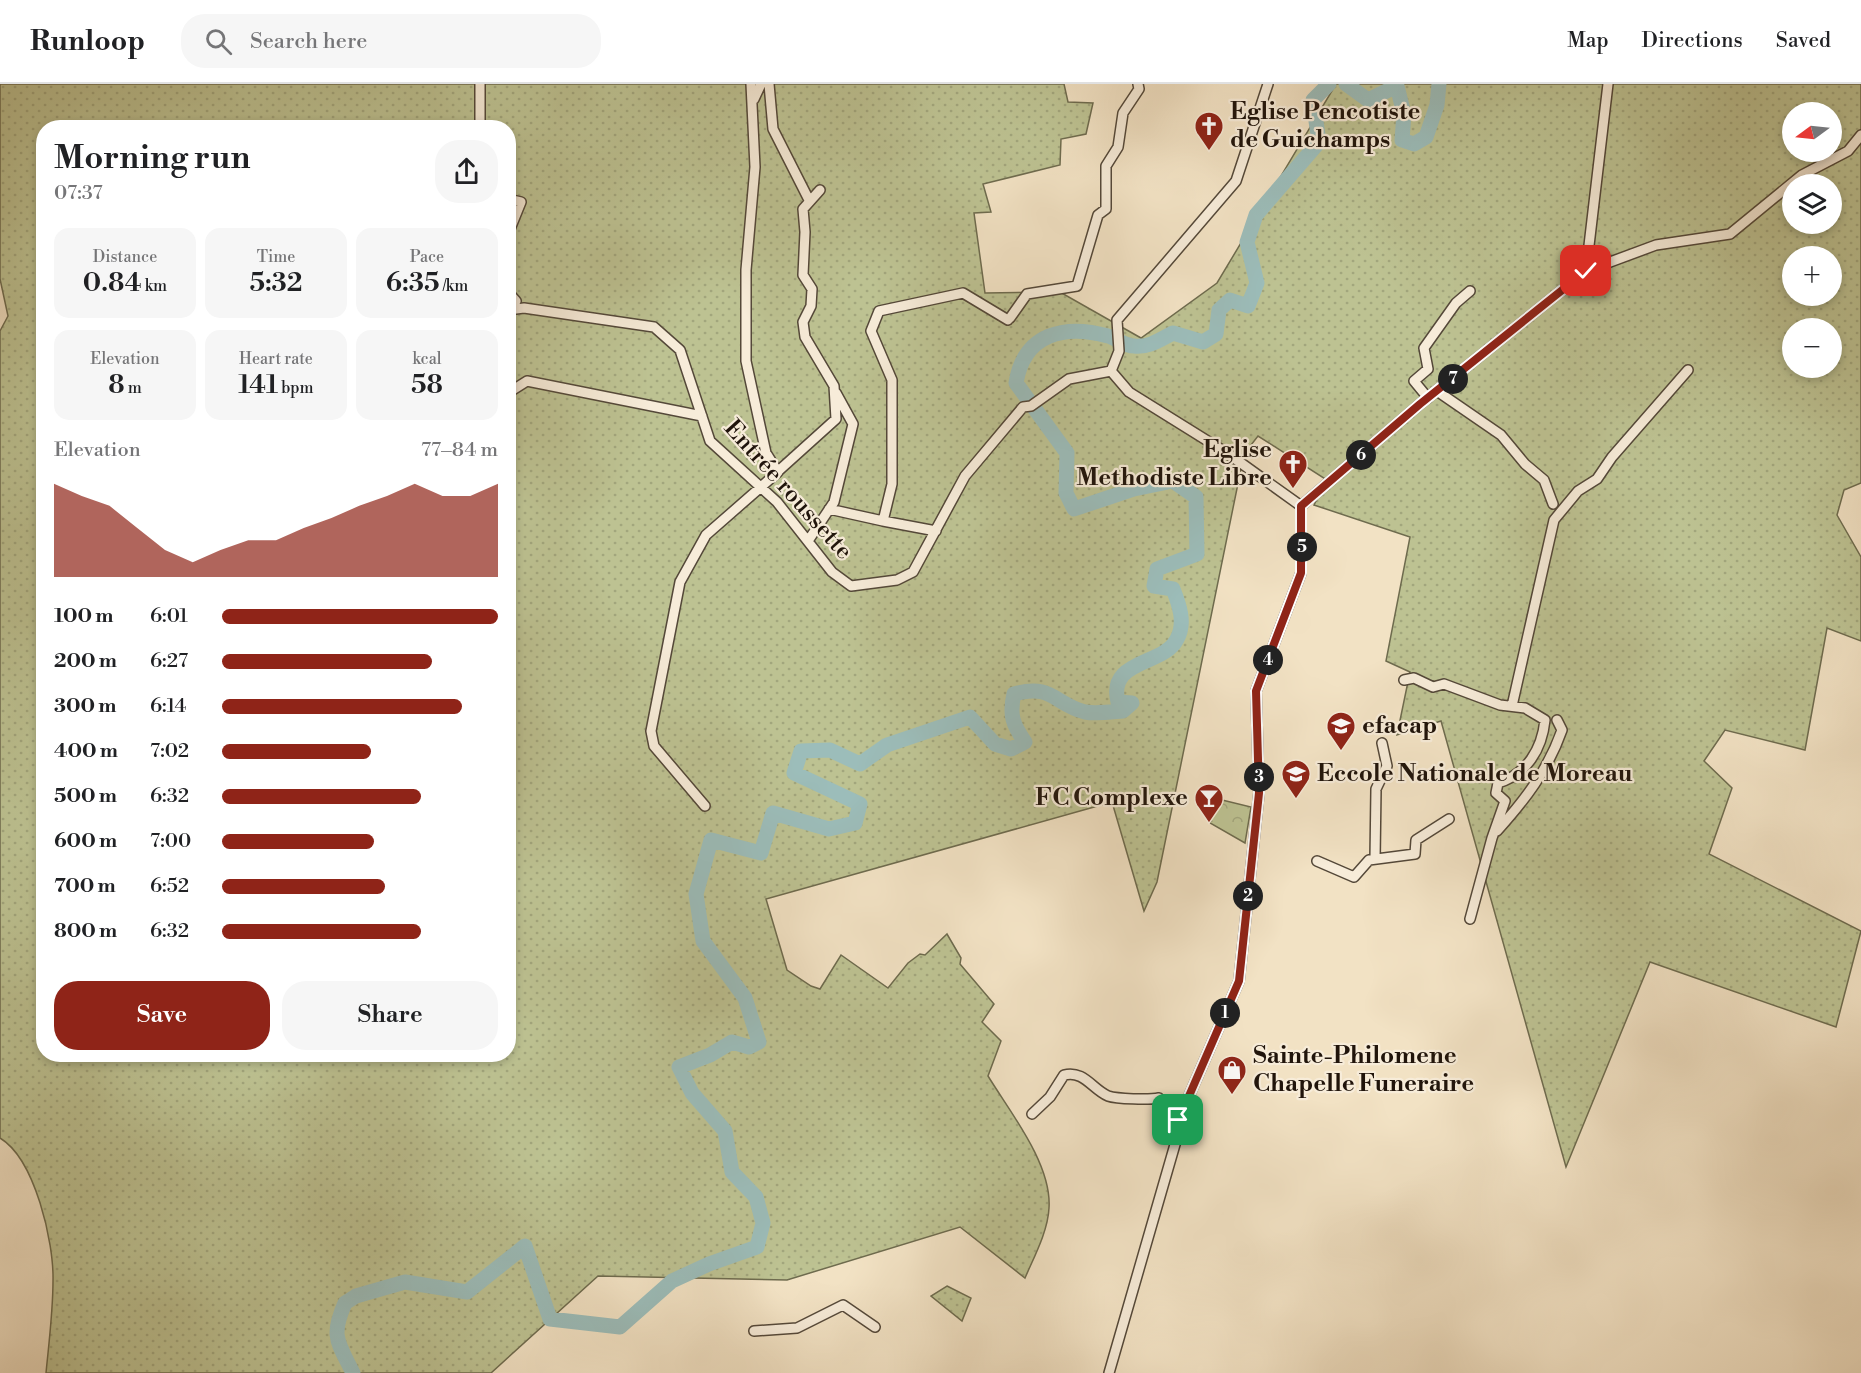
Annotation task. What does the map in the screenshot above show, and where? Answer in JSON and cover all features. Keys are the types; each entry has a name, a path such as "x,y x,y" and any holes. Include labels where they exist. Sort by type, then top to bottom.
{"street":[{"path":"480,84 480,120"},
{"path":"751,84 754,99 754,167 746,270 746,362 766,453 778,472 775,474"},
{"path":"754,99 761,84"},
{"path":"769,84 773,129 809,200"},
{"path":"882,521 892,484 892,380 871,331 879,311 963,293 1009,319 1027,294 1077,286 1094,225 1098,215 1106,209 1106,166 1118,147 1123,113 1139,89 1138,84"},
{"path":"1268,84 1236,181 1117,320 1119,351 1111,371 1129,392 1227,453 1301,506"},
{"path":"1586,271 1608,84"},
{"path":"1109,1373 1189,1096 1239,981 1259,793 1256,691 1301,573 1301,506 1428,398 1586,271 1656,245 1730,234 1802,175 1848,151 1861,135"},
{"path":"808,541 834,502 853,423 805,337 803,322 811,306 812,289 802,275 805,232 803,209 820,190"},
{"path":"516,201 521,202 516,214"},
{"path":"1428,398 1414,381 1428,369 1424,348 1456,303 1470,291"},
{"name":"Entrée roussette","path":"516,309 524,308 654,327 680,350 710,441 777,502 832,572 851,586 897,580 913,572 965,476 1023,407 1031,406 1069,379 1111,371"},
{"path":"1512,706 1554,520 1578,491 1597,480 1612,457 1688,370"},
{"path":"516,388 527,381 702,416"},
{"path":"705,806 654,746 651,731 655,700 680,582 706,535 836,419 834,390"},
{"path":"1437,391 1501,435 1525,464 1544,480 1553,504"},
{"path":"829,509 936,531"},
{"path":"1404,680 1414,678 1433,687 1444,684 1500,705 1525,708 1545,720 1543,736 1521,773 1498,783 1496,793 1505,801 1492,838 1470,919"},
{"path":"1492,838 1534,789 1555,749 1562,730 1557,720"},
{"path":"1375,859 1376,789 1387,766 1382,743"},
{"path":"1317,861 1354,877 1370,860 1415,854 1416,840 1449,819"},
{"path":"1032,1114 1050,1097 1064,1075 1072,1073 1079,1074 1107,1095 1135,1099 1159,1098 1174,1119 1183,1119"},
{"path":"754,1331 797,1328 843,1305 874,1327"}],"green space":[{"path":"0,84 479,84 479,120 36,120 36,1062 516,1062 516,120 483,120 482,84 1064,84 1068,102 1093,103 1086,134 1061,139 1060,165 983,184 991,212 974,213 985,293 1060,292 1141,338 1217,283 1336,84 1861,84 1861,483 1844,490 1837,515 1861,557 1861,641 1827,628 1805,750 1725,730 1704,761 1732,788 1709,854 1861,931 1836,1027 1650,962 1566,1167 1441,721 1397,735 1410,672 1386,661 1410,537 1314,505 1327,480 1258,436 1244,454 1157,882 1144,911 1112,802 766,899 787,970 811,986 820,989 841,955 888,988 908,963 920,954 925,955 947,934 961,958 960,964 994,1004 982,1022 1001,1041 988,1076 1037,1156 1048,1191 1049,1208 1046,1226 1025,1278 960,1227 787,1280 598,1276 491,1373 46,1373 53,1292 50,1245 46,1224 32,1182 23,1164 0,1138 0,331 8,316 0,279"},
{"path":"1218,799 1251,807 1245,843 1210,823"},
{"path":"947,1286 971,1298 962,1321 931,1296"}],"waterway":[{"path":"353,1373 340,1346 337,1332 340,1314 345,1303 356,1296 405,1282 467,1292 525,1246 550,1319 620,1327 672,1281 709,1264 757,1247 763,1223 756,1197 732,1172 725,1131 692,1093 679,1067 710,1055 732,1042 749,1047 759,1042 745,998 703,941 696,894 711,840 761,853 773,813 829,829 855,823 860,804 794,773 801,751 830,750 860,764 887,745 970,717 995,744 1011,749 1025,742 1013,720 1014,694 1027,691 1045,693 1089,713 1123,711 1132,703 1118,702 1117,688 1121,678 1128,670 1170,648 1180,633 1181,614 1173,589 1154,586 1157,569 1197,554 1196,497 1173,481 1134,489 1074,509 1066,493 1067,453 1016,383 1020,366 1037,343 1062,332 1077,331 1108,336 1131,346 1150,344 1173,333 1203,342 1216,334 1219,310 1230,300 1248,306 1257,283 1247,242 1256,215 1319,142 1313,100 1329,84"},
{"path":"1346,84 1368,100 1397,86 1404,114 1402,140 1414,144 1426,137 1437,105 1439,84"}],"place":[{"name":"Eglise Pencotiste de Guichamps","path":"1209,152"},
{"name":"Eglise Methodiste Libre","path":"1293,490"},
{"name":"efacap","path":"1341,752"},
{"name":"Eccole Nationale de Moreau","path":"1296,800"},
{"name":"FC Complexe","path":"1209,824"},
{"name":"Sainte-Philomene Chapelle Funeraire","path":"1232,1096"}],"route":[{"path":"1178,1120 1183,1119 1189,1096 1239,981 1259,793 1256,691 1301,573 1303,552 1301,506 1420,404 1586,271"}]}
